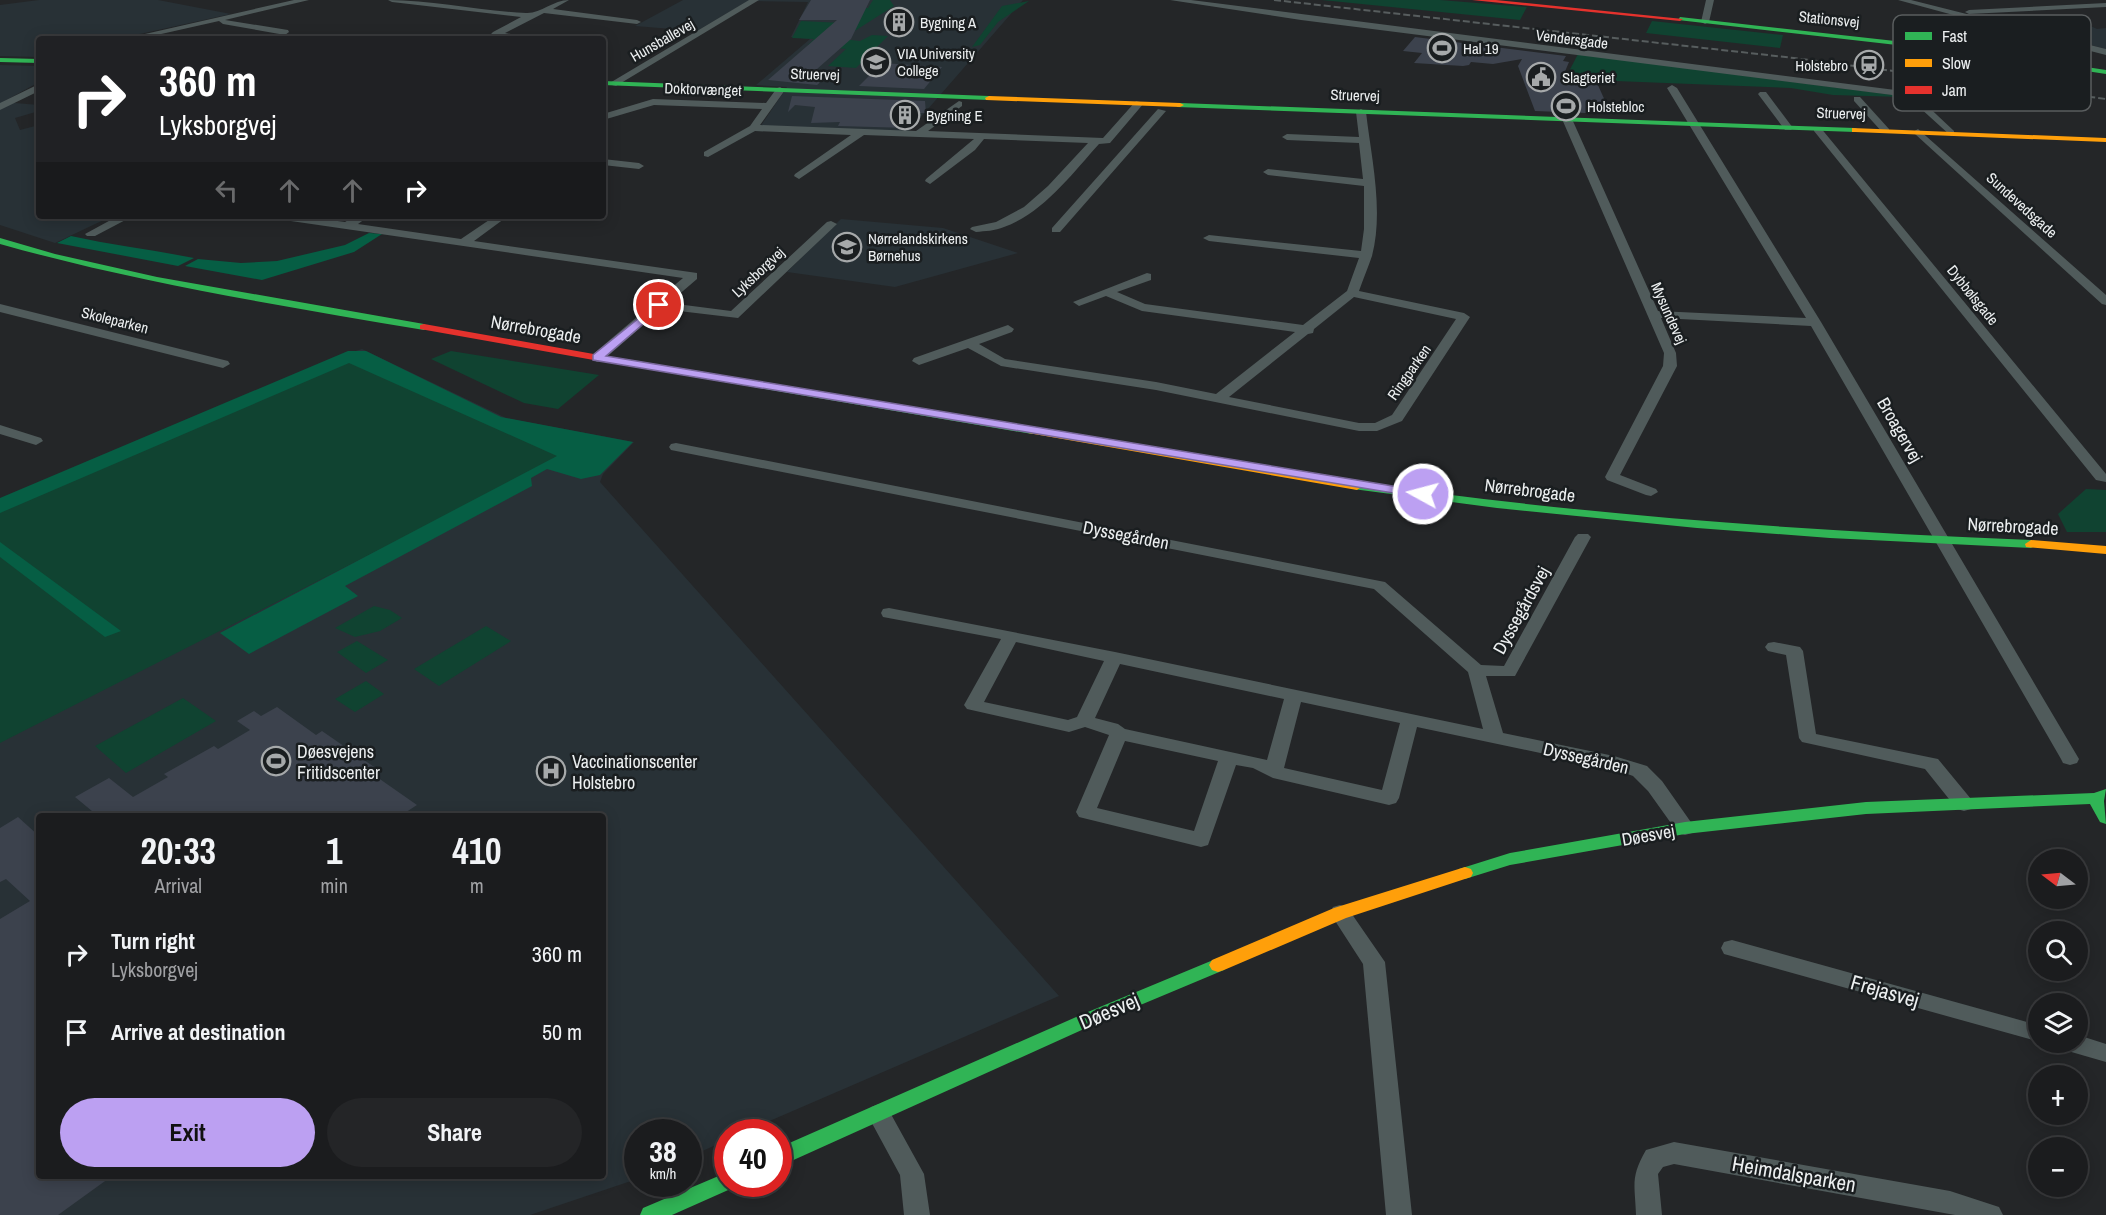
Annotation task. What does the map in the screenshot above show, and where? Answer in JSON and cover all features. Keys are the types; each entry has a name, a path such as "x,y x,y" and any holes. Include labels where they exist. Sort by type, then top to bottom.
{"street":[{"path":"141,36 305,0"},
{"path":"392,0 530,16"},
{"path":"495,36 565,0"},
{"name":"Hunsballevej","path":"608,83 756,0"},
{"name":"Vendersgade","path":"1174,0 1893,93"},
{"name":"Stationsvej","path":"1475,0 1537,2 1893,43"},
{"path":"1705,22 1710,0"},
{"path":"1902,0 1960,15 2106,6"},
{"path":"543,10 637,22"},
{"path":"213,20 285,32"},
{"path":"2091,48 2106,52"},
{"path":"0,60 36,61"},
{"name":"Stationsvej","path":"2091,69 2106,72"},
{"name":"Struervej","path":"608,83 1951,133 2103,141"},
{"name":"Broagervej","path":"1672,88 1815,322 2070,759"},
{"path":"0,107 36,89"},
{"path":"708,154 753,128 780,90"},
{"path":"1764,94 1788,128"},
{"path":"1857,99 1886,131"},
{"name":"Doktorvænget","path":"606,116 653,102 768,106"},
{"path":"753,128 1106,141 1139,103"},
{"path":"917,135 958,104"},
{"path":"1056,230 1161,111"},
{"path":"1928,111 1951,133"},
{"path":"1218,399 1309,330 1352,293 1366,255 1370,229 1369,183 1361,112"},
{"name":"Mysundevej","path":"1567,119 1670,353 1670,366 1612,477 1652,492"},
{"path":"1117,127 1144,130"},
{"name":"Dybbølsgade","path":"1817,129 2101,477 2106,478"},
{"name":"Sundevedsgade","path":"1918,132 2106,301"},
{"path":"799,176 861,133"},
{"path":"930,181 981,137"},
{"path":"1287,137 1365,140"},
{"path":"976,229 999,225 1035,203 1050,191 1096,141"},
{"path":"606,162 639,166"},
{"path":"1267,173 1369,183"},
{"path":"91,234 121,219"},
{"path":"298,219 693,276 597,358"},
{"path":"347,226 358,219"},
{"path":"463,243 498,219"},
{"name":"Lyksborgvej","path":"659,305 734,315 831,224"},
{"path":"1210,237 1366,255"},
{"name":"Nørrebrogade","path":"0,241 63,261 117,272 597,358 1378,489 1581,514 1859,537 2106,550"},
{"path":"619,265 634,254"},
{"path":"1079,302 1148,278"},
{"path":"1107,292 1142,307 1309,330"},
{"name":"Ringparken","path":"969,343 1000,362 1155,386 1359,427 1377,427 1397,418 1464,317 1352,293"},
{"name":"Skoleparken","path":"0,308 223,364"},
{"path":"1651,314 1815,322"},
{"path":"919,362 1008,329"},
{"path":"0,429 36,441"},
{"name":"Dyssegården","path":"676,447 1379,585 1476,670"},
{"name":"Dyssegårdsvej","path":"1476,670 1509,672 1583,537"},
{"name":"Dyssegården","path":"889,613 1115,657 1614,762 1640,771 1655,786 1685,828"},
{"path":"1011,636 973,705 1069,726 1084,721 1112,728 1119,734 1258,763 1273,772 1389,798 1410,719"},
{"path":"1774,647 1794,651 1808,738 1931,764 1964,804"},
{"path":"1084,721 1115,657"},
{"path":"1476,670 1495,738"},
{"path":"1273,772 1294,696"},
{"path":"1119,734 1086,812 1201,840 1229,757"},
{"path":"2100,796 2106,818"},
{"name":"Døesvej","path":"792,1152 1089,1019 1340,913 1510,859 1685,828 1866,808 2100,796"},
{"path":"1340,913 1374,962 1399,1215"},
{"name":"Frejasvej","path":"1732,948 2028,1031"},
{"path":"2088,1048 2106,1053"},
{"path":"879,1114 912,1174 918,1215"},
{"name":"Heimdalsparken","path":"1648,1215 1646,1173 1655,1158 1674,1153 1950,1202 1990,1215"},
{"path":"650,1215 714,1187"}],"shaded area":[{"path":"39,0 158,0 231,14 131,36 36,36 36,57 0,56 0,5"},
{"name":"VIA University College","path":"683,0 1023,0 907,133 760,127 787,87 756,85 810,39 791,37 808,2 748,1 697,31 635,26"},
{"path":"2091,26 2097,29 2106,28 2106,49 2091,45"},
{"path":"0,65 36,66 36,84 3,102 36,105 36,112 15,118 20,130 36,126 36,219 106,219 55,243 0,225"},
{"path":"841,219 943,228 1018,253 895,287 787,272"},
{"path":"362,349 506,418 634,442 603,474 600,482 1059,996 774,1119 714,1119 714,1146 702,1151 702,1119 624,1119 624,1183 530,1215 0,1215 0,499 331,359"}],"green space":[{"path":"873,0 890,0 894,6 842,39 860,41 872,35 888,36 856,68 828,66 846,49 808,45 814,39 792,38 801,21 842,23 852,8 868,8"},
{"path":"1322,0 1440,0 1527,7 1520,20"},
{"path":"1029,1 998,22 980,45 972,47 1002,6"},
{"path":"1652,21 1783,35 1780,48 1646,33"},
{"path":"1578,54 1893,95 1893,97 1833,95 1791,88 1565,79"},
{"path":"369,233 382,234 354,252 262,280 185,266 198,259 241,263 277,261 345,245"},
{"path":"71,236 194,258 178,266 57,243"},
{"path":"348,351 366,351 501,417 633,442 600,475 581,479 547,469 531,478 532,486 345,586 358,596 249,654 220,633 557,456 349,363 0,513 0,498"},
{"path":"451,351 599,375 558,409 524,403 431,359"},
{"path":"345,353 567,454 0,743 0,503"},
{"path":"2086,489 2106,490 2106,532 2067,532 2058,514"},
{"path":"0,542 121,631 105,637 0,557"},
{"path":"374,606 390,610 402,618 380,631 355,637 335,628"},
{"path":"486,626 511,641 439,686 414,669"},
{"path":"357,641 388,660 366,673 337,652"},
{"path":"366,681 384,694 355,712 335,699"},
{"path":"183,698 216,721 126,773 95,746"}],"building":[{"path":"811,0 870,0 851,39 817,69 819,70 811,78 824,79 817,85 768,80 837,20 799,20"},
{"name":"Slagteriet","path":"1415,37 1566,56 1563,61 1569,62 1561,81 1597,83 1611,114 1535,111 1518,66 1522,59 1493,64 1471,62 1463,66 1414,63 1422,53 1403,51"},
{"path":"882,63 942,67 924,89 859,86"},
{"path":"792,96 925,101 926,113 920,113 920,117 914,117 914,121 909,121 909,128 838,126 840,122 811,123 815,107 795,105 788,112"},
{"name":"Døesvejens Fritidscenter","path":"277,707 316,735 322,731 380,771 374,775 417,805 405,813 94,813 75,797 109,778 133,797 168,777 164,774 214,746 218,749 250,730 237,721 254,711 261,716"},
{"path":"18,817 36,833 36,1179 108,1179 58,1215 0,1215 0,919 30,901 6,879 0,882 0,828"}],"railway":[{"path":"1274,0 1893,71"},
{"path":"2091,97 2106,99"}],"traffic: fast":[{"path":"1680,19 1893,43"},
{"path":"0,60 36,61"},
{"path":"2091,70 2106,72"},
{"path":"606,83 989,98"},
{"path":"1180,105 1855,130"},
{"path":"0,241 104,269 157,280 424,327"},
{"path":"633,364 1032,431"},
{"path":"1357,486 1563,511 1697,524 1830,534 2031,544"},
{"path":"1465,873 1510,859 1685,828 1866,808 2095,798 2106,794"},
{"path":"2095,798 2106,818"},
{"path":"792,1152 1089,1019 1218,965"},
{"path":"650,1215 714,1187"}],"traffic: slow":[{"path":"989,98 1180,105"},
{"path":"1855,130 2106,140"},
{"path":"1032,431 1357,486"},
{"path":"2031,544 2106,550"},
{"path":"1218,965 1340,913 1465,873"}],"traffic: jam":[{"path":"1475,0 1680,19"},
{"path":"424,327 633,364"}],"place":[{"name":"Bygning A","path":"899,22"},
{"name":"Hal 19","path":"1442,48"},
{"name":"VIA University College","path":"876,62"},
{"name":"Holstebro","path":"1869,65"},
{"name":"Slagteriet","path":"1541,77"},
{"name":"Holstebloc","path":"1566,106"},
{"name":"Bygning E","path":"905,115"},
{"name":"Nørrelandskirkens Børnehus","path":"847,247"},
{"name":"Døesvejens Fritidscenter","path":"276,761"},
{"name":"Vaccinationscenter Holstebro","path":"551,771"}],"route":[{"path":"659,305 597,358 1378,489 1423,494"}]}
